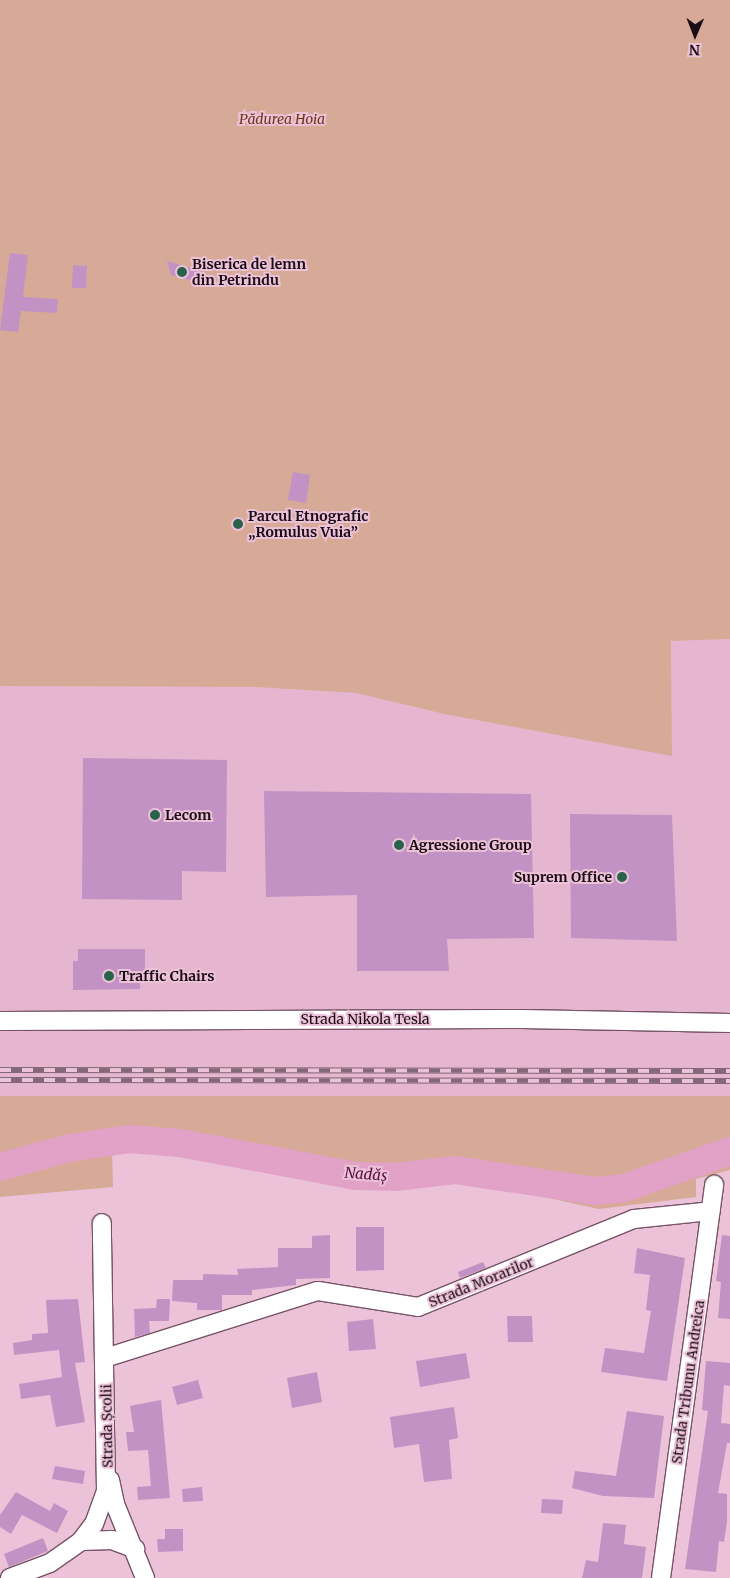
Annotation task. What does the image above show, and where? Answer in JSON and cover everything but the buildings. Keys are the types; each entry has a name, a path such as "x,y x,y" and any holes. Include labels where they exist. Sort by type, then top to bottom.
{"street":[{"name":"Strada Nikola Tesla","path":"0,1021 522,1019 730,1023"},
{"name":"Strada Tribunu Andreica","path":"661,1578 714,1185"},
{"name":"Strada Morarilor","path":"105,1358 318,1291 418,1307 634,1219 711,1211"},
{"name":"Strada Școlii","path":"10,1578 50,1563 81,1542 99,1514 108,1471 102,1223"},
{"path":"108,1471 115,1504 135,1549 145,1578"},
{"path":"81,1542 112,1540 135,1549"}],"shaded area":[{"path":"730,639 730,1096 0,1096 0,686 254,687 356,693 444,714 672,755 671,641"}],"green space":[{"name":"Pădurea Hoia","path":"0,0 730,0 730,639 671,641 672,756 444,714 356,693 254,687 0,686"},
{"path":"0,1096 730,1096 730,1170 696,1179 696,1197 599,1209 461,1179 377,1184 322,1180 171,1151 112,1149 113,1187 0,1197"}],"waterway":[{"name":"Nadăș","path":"0,1167 69,1148 130,1139 180,1143 356,1176 395,1177 455,1170 596,1191 624,1188 730,1151"}],"railway":[{"path":"0,1070 730,1071"},
{"path":"0,1080 730,1081"}],"place":[{"name":"Biserica de lemn din Petrindu","path":"182,272"},
{"name":"Parcul Etnografic „Romulus Vuia”","path":"238,524"},
{"name":"Lecom","path":"155,815"},
{"name":"Agressione Group","path":"399,845"},
{"name":"Suprem Office","path":"622,877"},
{"name":"Traffic Chairs","path":"109,976"}]}
